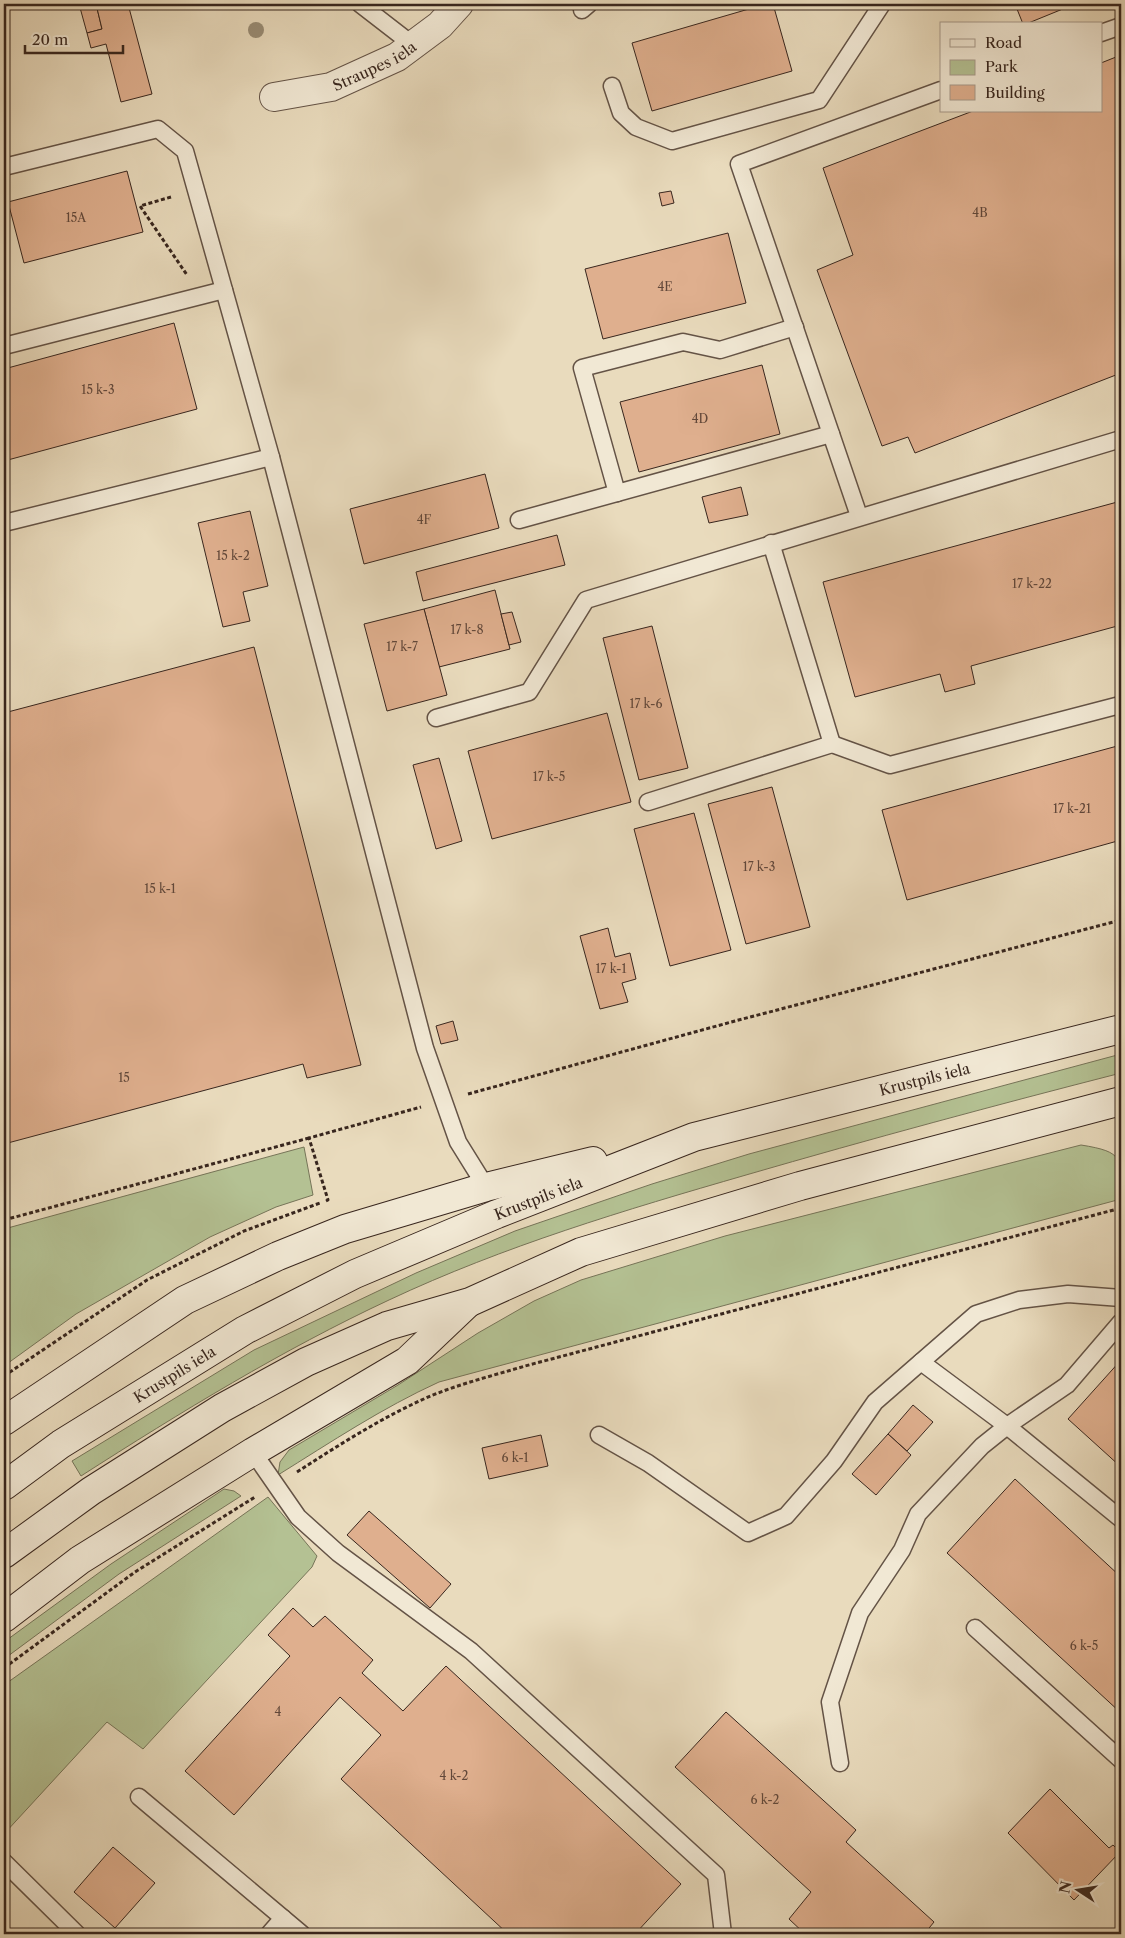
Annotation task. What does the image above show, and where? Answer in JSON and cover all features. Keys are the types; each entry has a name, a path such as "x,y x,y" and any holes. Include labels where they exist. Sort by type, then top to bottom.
{"main road":[{"name":"Straupes iela","path":"274,97 331,87 398,56 440,25 459,4"},
{"name":"Krustpils iela","path":"4,1486 61,1444 245,1330 356,1274 497,1214 694,1137 1121,1029"},
{"path":"4,1554 91,1491 222,1408 306,1362 387,1326 470,1302 581,1252 800,1186 1121,1101"},
{"path":"4,1420 185,1300 278,1256 345,1229 486,1187 694,1137"},
{"path":"4,1618 80,1560 253,1452 406,1361 470,1302"}],"lane":[{"path":"360,4 413,45"},
{"path":"612,86 621,113 636,127 672,141 819,100 882,4"},
{"path":"1102,33 1121,26"},
{"path":"859,516 739,164 940,90"},
{"path":"4,167 158,129 185,151 271,457 425,1048 458,1142 486,1187"},
{"path":"4,346 224,290"},
{"path":"617,493 582,368 683,342 720,350 795,327"},
{"path":"519,520 831,434"},
{"path":"436,718 529,692 586,600 859,516 1121,439"},
{"path":"4,523 271,457"},
{"path":"771,543 832,744"},
{"path":"648,802 832,744 890,765 1120,706"},
{"path":"599,1435 648,1463 748,1533 786,1516 834,1461 875,1402 976,1314 1019,1300 1068,1294 1121,1298"},
{"path":"840,1763 830,1702 860,1613 902,1550 918,1514 982,1446 1007,1426 1067,1385 1121,1322"},
{"path":"921,1362 1007,1426 1121,1519"},
{"path":"253,1452 298,1517 338,1553 471,1651 716,1875 723,1934"},
{"path":"976,1628 1121,1760"},
{"path":"139,1797 302,1934"},
{"path":"4,1862 77,1934"},
{"path":"269,1934 283,1918"}],"path":[{"path":"196,190 140,206 201,296"},
{"path":"4,1220 726,1023 1121,920"},
{"path":"4,1376 147,1280 244,1231 328,1200 309,1138"},
{"path":"4,1668 135,1572 378,1421 428,1397 467,1383 1121,1208"}],"green space":[{"path":"1121,1054 1121,1073 886,1135 701,1188 565,1230 476,1263 349,1319 271,1361 194,1405 81,1476 72,1461 254,1350 416,1273 515,1231 652,1184 749,1154"},
{"path":"1081,1145 1106,1151 1118,1159 1121,1174 1121,1199 439,1382 377,1414 278,1475 280,1462 289,1450 398,1385 478,1333 534,1301 581,1280 725,1236"},
{"path":"304,1147 313,1195 276,1207 210,1237 76,1314 4,1366 4,1229"},
{"path":"224,1489 234,1491 241,1496 119,1574 4,1659 4,1642 111,1564"},
{"path":"268,1497 317,1556 312,1567 143,1749 107,1722 4,1834 4,1685"}],"building":[{"path":"79,4 96,4 102,29 87,33"},
{"path":"96,4 128,4 152,94 121,102 106,44 91,48 87,33 102,29"},
{"path":"766,4 773,4 792,71 652,111 632,43"},
{"path":"1015,4 1075,4 1031,22 1022,22"},
{"path":"1121,55 1121,373 915,453 908,437 882,446 817,270 853,255 823,168 970,112 1102,112 1102,63"},
{"path":"127,171 143,232 24,263 8,202"},
{"path":"671,191 674,203 662,206 659,193"},
{"path":"728,233 746,303 603,339 585,269"},
{"path":"174,323 197,409 4,461 4,369"},
{"path":"762,365 780,434 639,472 620,402"},
{"path":"485,474 499,528 364,564 350,509"},
{"path":"741,487 748,515 709,523 702,497"},
{"path":"1121,501 1121,625 971,666 975,684 945,692 940,674 855,697 823,582"},
{"path":"250,511 268,586 243,592 250,621 223,627 198,523"},
{"path":"557,535 565,565 423,601 416,572"},
{"path":"495,590 510,649 439,667 424,609"},
{"path":"424,609 447,695 387,711 364,624"},
{"path":"512,612 521,642 509,645 501,614"},
{"path":"652,626 688,768 639,780 603,638"},
{"path":"254,647 361,1065 307,1078 303,1064 4,1144 4,713"},
{"path":"607,713 631,802 492,839 468,751"},
{"path":"1121,745 1121,840 907,900 882,810"},
{"path":"439,758 462,841 436,849 413,765"},
{"path":"772,787 810,927 746,944 708,804"},
{"path":"694,813 731,950 670,966 634,829"},
{"path":"608,928 615,957 630,953 636,979 622,983 628,1002 600,1009 580,936"},
{"path":"453,1021 458,1040 441,1044 436,1026"},
{"path":"1121,1360 1121,1467 1068,1419"},
{"path":"913,1405 933,1422 907,1451 888,1434"},
{"path":"888,1434 911,1455 876,1495 852,1474"},
{"path":"541,1435 548,1466 489,1479 482,1448"},
{"path":"1015,1479 1121,1577 1121,1713 947,1553"},
{"path":"369,1511 451,1584 430,1608 347,1535"},
{"path":"293,1608 313,1627 325,1616 373,1660 362,1673 403,1711 446,1666 681,1884 635,1934 508,1934 341,1779 381,1735 340,1697 234,1815 185,1771 290,1656 268,1635"},
{"path":"726,1712 856,1830 846,1842 934,1922 926,1934 853,1934 850,1932 848,1934 805,1934 789,1919 811,1892 675,1767"},
{"path":"1050,1789 1109,1848 1113,1845 1120,1852 1074,1900 1008,1833"},
{"path":"113,1847 155,1883 115,1928 74,1892"}]}
